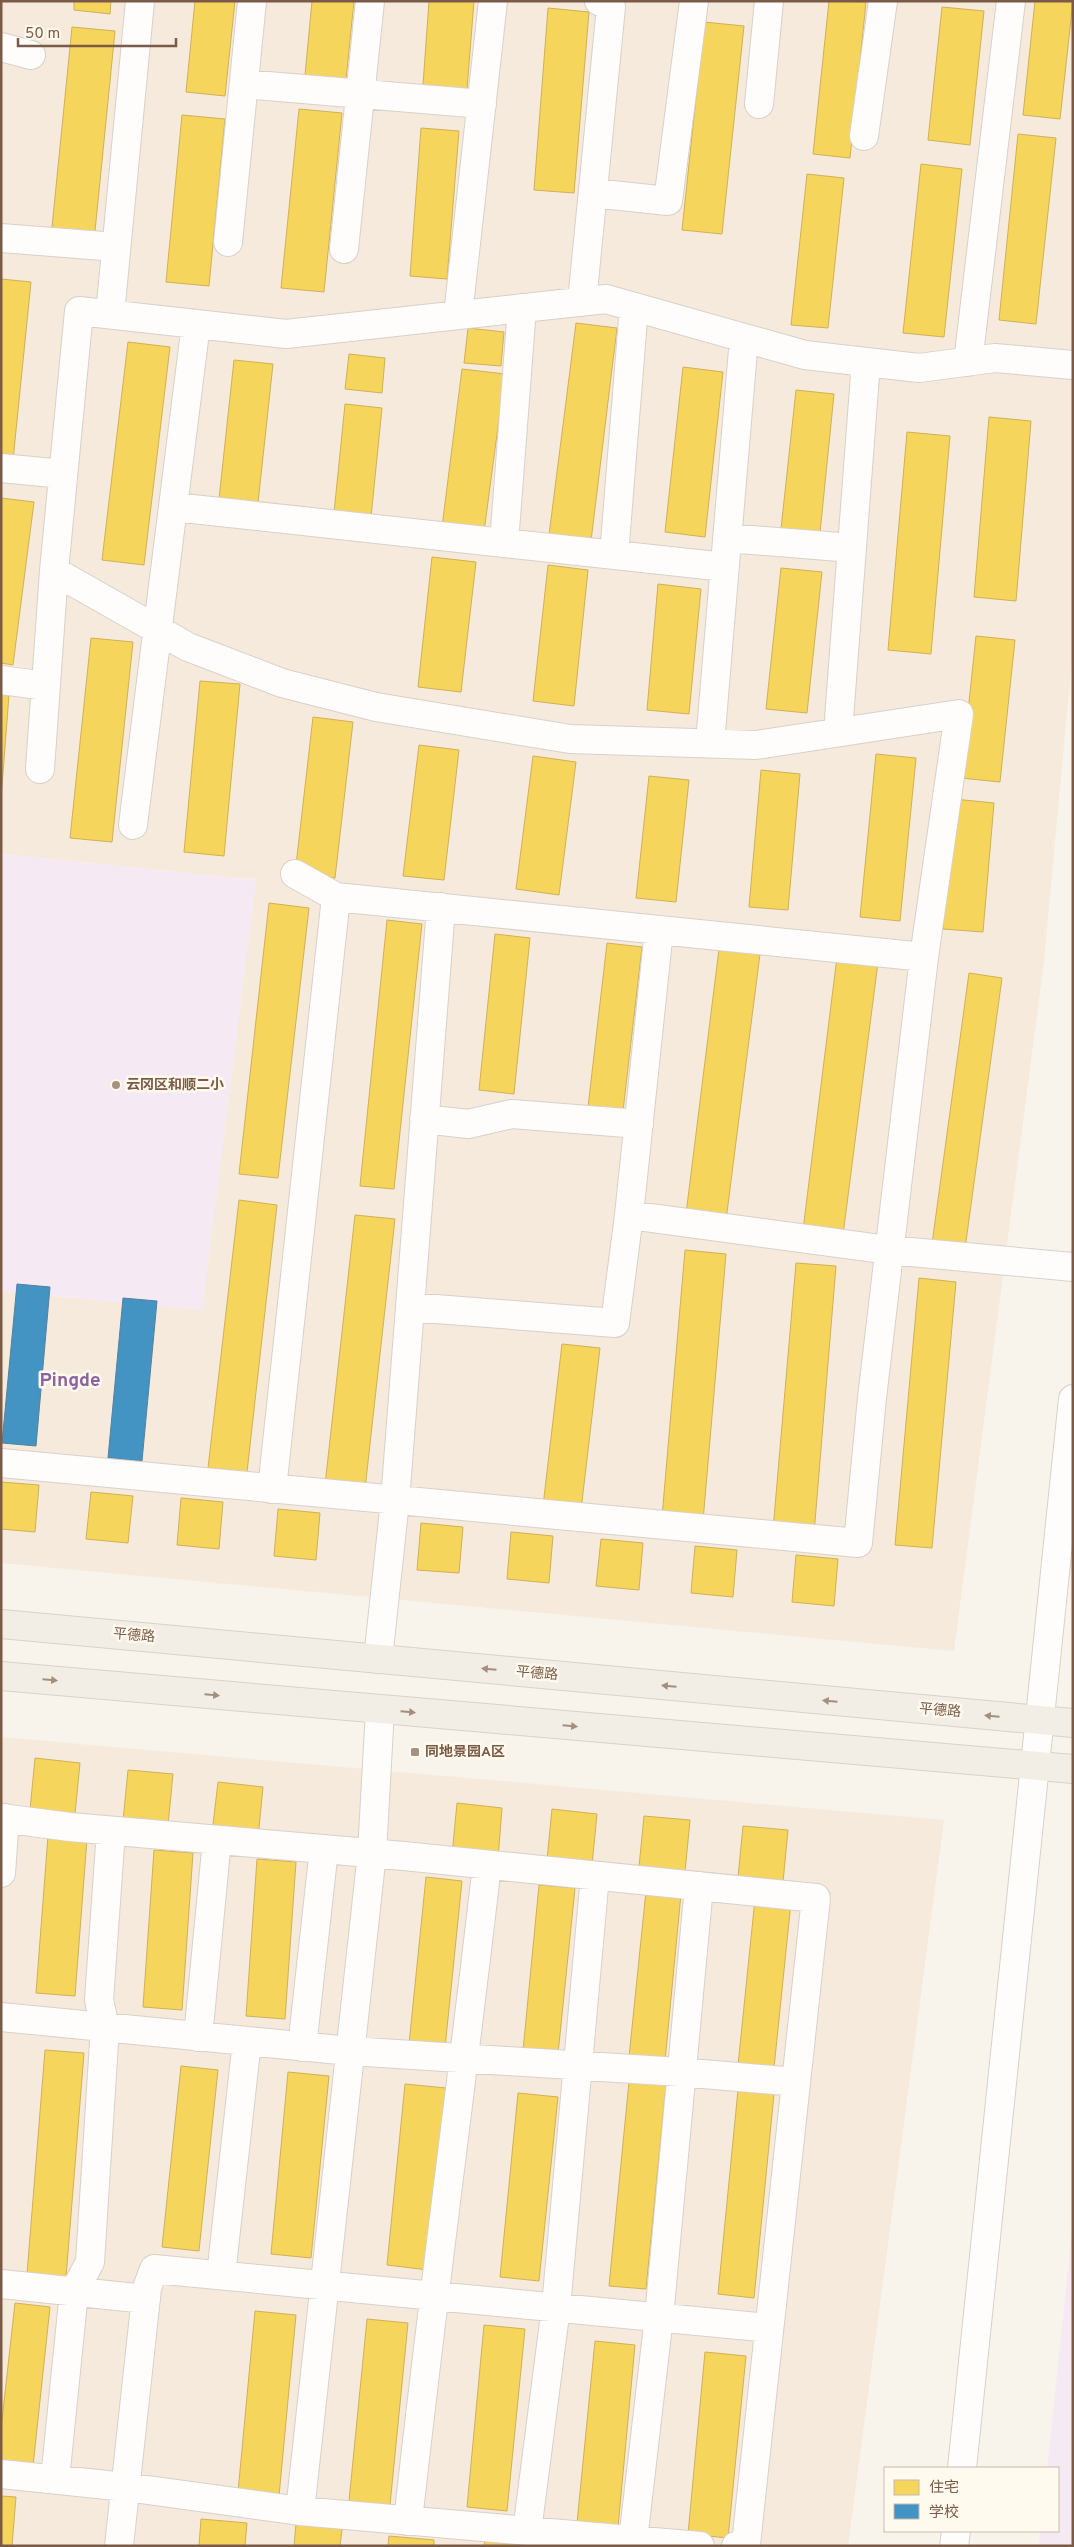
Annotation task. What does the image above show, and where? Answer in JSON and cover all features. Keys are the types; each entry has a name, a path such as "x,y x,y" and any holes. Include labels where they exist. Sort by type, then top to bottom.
{"main road":[{"name":"平德路","path":"1,1624 1073,1723"},
{"path":"1,1676 1073,1769"}],"street":[{"path":"110,314 140,1"},
{"path":"228,242 252,1"},
{"path":"344,249 370,1"},
{"path":"458,315 493,1"},
{"path":"593,193 668,201 694,1"},
{"path":"759,104 769,1"},
{"path":"864,136 883,1"},
{"path":"968,362 1011,1"},
{"path":"582,302 593,193 607,3"},
{"path":"1,47 31,55"},
{"path":"244,84 482,104"},
{"path":"1,238 116,246"},
{"path":"40,769 54,571 79,311 286,334 606,299 804,355 919,368 995,358 1073,364"},
{"path":"614,555 634,307"},
{"path":"504,543 522,308"},
{"path":"133,825 196,324"},
{"path":"710,743 744,338"},
{"path":"838,732 866,362"},
{"path":"1,468 63,474"},
{"path":"174,507 725,567"},
{"path":"727,538 852,548"},
{"path":"1,1463 858,1543 889,1250 924,957 959,714 756,744 570,739 376,707 282,683 188,647 54,571"},
{"path":"1,680 46,686"},
{"path":"295,874 336,897 924,957"},
{"path":"272,1489 336,897"},
{"path":"378,1659 395,1500 441,908"},
{"path":"410,1307 615,1323 629,1216 659,930"},
{"path":"424,1119 468,1124 512,1114 639,1124"},
{"path":"629,1216 889,1250 1073,1267"},
{"path":"962,2467 1073,1399"},
{"path":"300,2511 372,1853 380,1710"},
{"path":"1,1873 3,1818 111,1831 372,1853 816,1898 746,2544 736,2546"},
{"path":"55,2479 74,2292 90,2262 105,2027 99,2000 111,1831"},
{"path":"198,2037 217,1840"},
{"path":"302,2047 324,1849"},
{"path":"408,2520 433,2296 465,2059 487,1865"},
{"path":"527,2531 556,2307 595,1876"},
{"path":"633,2540 659,2317 680,2072 699,1886"},
{"path":"1,2017 350,2052 578,2065 796,2082"},
{"path":"221,2275 246,2041"},
{"path":"119,2546 146,2299 154,2269 769,2328"},
{"path":"1,2284 146,2299"},
{"path":"1,2474 126,2486 300,2511 700,2546"},
{"path":"954,2546 956,2532"}],"shaded area":[{"path":"1,1 1073,1 1073,648 1044,961 954,1651 1,1563 1,1291 202,1310 256,880 1,854"},
{"name":"云冈区和顺二小","path":"1,854 256,880 202,1310 1,1291"},
{"path":"1,1737 944,1820 848,2546 1,2546"},
{"path":"1073,2222 1073,2546 1039,2546 1040,2532 1059,2532 1059,2467 1047,2467"}],"building: 住宅":[{"path":"74,1 111,1 110,14 74,10"},
{"path":"195,1 235,1 225,96 186,92"},
{"path":"312,1 354,1 346,79 305,75"},
{"path":"429,1 474,1 466,102 422,99"},
{"path":"829,1 866,2 850,158 813,154"},
{"path":"1035,1 1073,1 1060,119 1023,115"},
{"path":"942,7 984,11 970,145 928,140"},
{"path":"548,8 589,12 574,193 534,190"},
{"path":"704,22 744,26 722,234 682,230"},
{"path":"72,27 115,31 94,241 51,237"},
{"path":"299,109 342,113 324,292 281,288"},
{"path":"182,115 225,119 209,286 166,282"},
{"path":"421,128 459,131 447,279 410,276"},
{"path":"1018,134 1056,138 1036,324 999,320"},
{"path":"921,164 962,169 944,337 903,333"},
{"path":"807,174 844,178 828,328 791,325"},
{"path":"1,279 31,282 13,460 1,458"},
{"path":"576,323 617,328 591,541 549,535"},
{"path":"468,328 504,332 501,366 464,363"},
{"path":"128,342 170,347 144,565 102,560"},
{"path":"349,354 385,358 382,393 345,389"},
{"path":"234,360 273,364 258,503 219,499"},
{"path":"683,367 723,372 705,537 665,532"},
{"path":"462,369 505,374 484,532 442,527"},
{"path":"796,390 834,394 820,533 781,529"},
{"path":"345,404 382,408 371,517 334,513"},
{"path":"989,417 1031,421 1016,601 974,597"},
{"path":"907,432 950,436 931,654 888,650"},
{"path":"1,498 34,502 13,665 1,663"},
{"path":"432,557 476,562 461,692 418,687"},
{"path":"548,565 588,570 574,706 533,701"},
{"path":"781,568 822,572 807,713 766,709"},
{"path":"658,584 701,589 689,714 647,710"},
{"path":"976,636 1015,640 1000,782 961,778"},
{"path":"91,638 133,642 112,842 70,838"},
{"path":"200,681 240,684 224,856 184,852"},
{"path":"1,694 9,695 1,799"},
{"path":"313,717 353,722 335,878 295,874"},
{"path":"419,745 459,750 444,880 403,876"},
{"path":"876,754 916,758 900,921 860,917"},
{"path":"533,756 576,762 559,895 516,889"},
{"path":"761,770 800,774 788,910 749,907"},
{"path":"649,776 689,780 676,902 636,898"},
{"path":"954,799 994,803 983,932 943,929"},
{"path":"269,903 309,908 278,1178 239,1174"},
{"path":"387,920 422,924 394,1189 360,1186"},
{"path":"495,934 530,938 514,1094 479,1090"},
{"path":"607,943 642,947 623,1111 588,1107"},
{"path":"719,949 760,954 725,1228 685,1222"},
{"path":"837,957 878,962 843,1235 803,1230"},
{"path":"969,973 1002,978 964,1256 931,1251"},
{"path":"239,1200 277,1205 247,1472 208,1468"},
{"path":"355,1215 395,1219 365,1489 325,1485"},
{"path":"685,1250 726,1254 703,1521 662,1517"},
{"path":"796,1263 836,1266 814,1534 773,1530"},
{"path":"919,1278 956,1282 932,1548 895,1545"},
{"path":"562,1344 600,1348 581,1510 543,1506"},
{"path":"1,1482 39,1485 35,1532 1,1529"},
{"path":"91,1492 133,1496 128,1543 86,1539"},
{"path":"181,1498 223,1502 219,1549 177,1545"},
{"path":"278,1509 320,1513 316,1560 274,1556"},
{"path":"421,1523 463,1527 459,1573 417,1570"},
{"path":"511,1532 553,1536 549,1583 507,1579"},
{"path":"601,1539 643,1543 639,1590 596,1586"},
{"path":"695,1546 737,1550 733,1597 691,1593"},
{"path":"796,1555 838,1559 834,1606 792,1602"},
{"path":"35,1758 80,1763 75,1814 30,1810"},
{"path":"128,1770 173,1774 168,1825 123,1821"},
{"path":"218,1782 263,1787 258,1838 212,1833"},
{"path":"457,1803 502,1808 498,1859 452,1855"},
{"path":"552,1809 597,1814 592,1865 547,1860"},
{"path":"644,1816 690,1820 685,1872 639,1867"},
{"path":"743,1826 788,1830 783,1882 738,1877"},
{"path":"48,1836 87,1839 75,1996 36,1993"},
{"path":"154,1850 193,1853 182,2010 143,2007"},
{"path":"257,1859 296,1862 285,2019 246,2016"},
{"path":"426,1877 462,1881 445,2048 409,2044"},
{"path":"539,1885 575,1888 558,2054 523,2051"},
{"path":"646,1891 681,1894 665,2061 629,2057"},
{"path":"755,1899 791,1902 774,2068 738,2065"},
{"path":"45,2050 84,2053 66,2277 27,2274"},
{"path":"181,2066 218,2070 199,2251 162,2247"},
{"path":"288,2072 329,2076 311,2258 271,2254"},
{"path":"629,2082 666,2085 646,2289 609,2286"},
{"path":"405,2084 446,2088 428,2270 387,2265"},
{"path":"738,2090 774,2094 754,2298 718,2294"},
{"path":"518,2093 558,2097 539,2281 500,2277"},
{"path":"15,2303 50,2307 33,2466 1,2463 1,2429"},
{"path":"255,2311 296,2315 279,2496 238,2492"},
{"path":"367,2319 408,2323 390,2505 349,2501"},
{"path":"484,2325 525,2329 507,2511 467,2507"},
{"path":"595,2341 635,2345 618,2527 577,2523"},
{"path":"705,2352 746,2356 728,2538 688,2534"},
{"path":"1,2496 16,2497 12,2546 1,2546"},
{"path":"201,2519 247,2523 245,2546 199,2546"},
{"path":"296,2524 342,2529 340,2546 294,2546"},
{"path":"389,2536 434,2540 434,2546 388,2546"},
{"path":"485,2538 530,2543 530,2546 484,2546"}],"building: 学校":[{"path":"17,1284 50,1287 36,1446 2,1443"},
{"path":"123,1298 157,1301 142,1461 108,1458"}],"place":[{"name":"云冈区和顺二小","path":"116,1085"},
{"name":"同地景园A区","path":"415,1752"}],"district":[{"name":"Pingde","path":"70,1381"}]}
